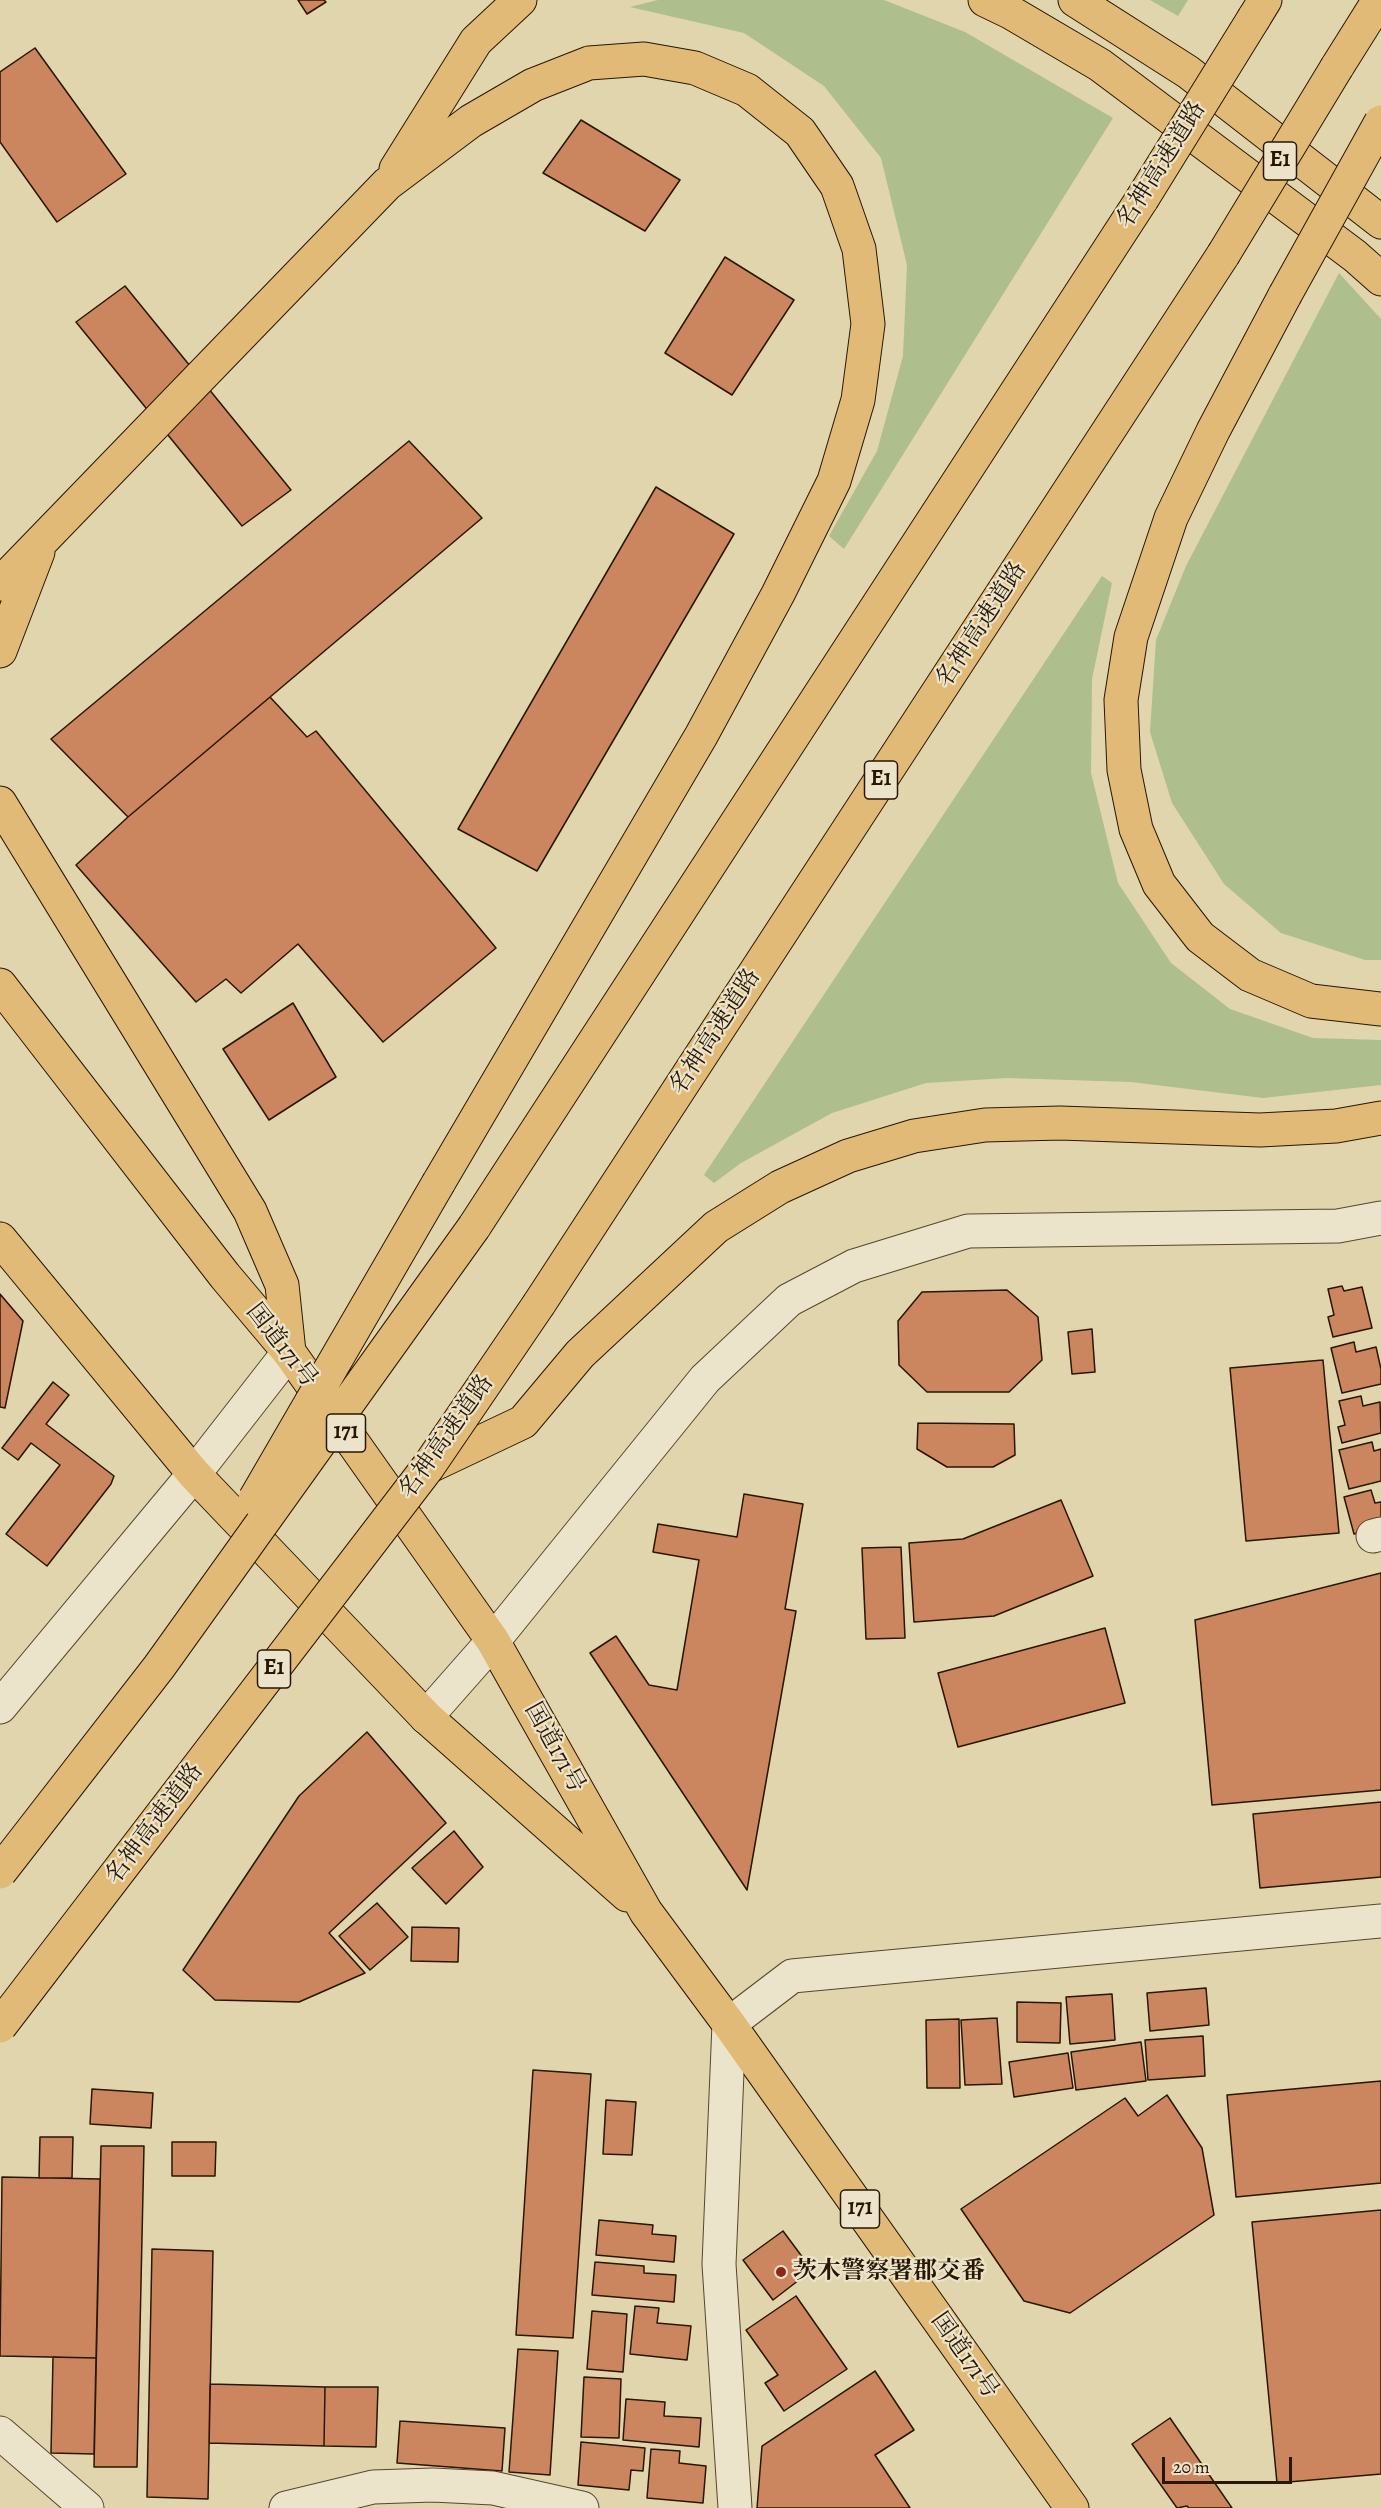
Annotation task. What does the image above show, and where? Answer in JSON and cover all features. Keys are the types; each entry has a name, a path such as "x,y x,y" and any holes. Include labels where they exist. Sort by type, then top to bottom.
{"highway":[{"path":"387,184 476,41 520,0"},
{"path":"985,0 1010,12 1100,65 1355,256 1381,279"},
{"path":"1075,0 1188,72 1381,222"},
{"name":"名神高速道路","path":"0,2026 428,1467 539,1304 1223,255 1379,0"},
{"name":"名神高速道路","path":"0,1872 159,1667 474,1227 1142,199 1260,9"},
{"path":"0,584 387,184 471,121 533,85 589,63 644,59 695,68 747,90 800,132 837,186 859,249 868,324 858,400 834,481 778,594 701,736 439,1182 159,1667"},
{"path":"1381,122 1213,431 1171,518 1131,637 1121,700 1124,770 1136,829 1160,884 1200,937 1250,975 1311,1001 1381,1009"},
{"path":"0,651 43,539"},
{"path":"0,803 250,1210 282,1285 289,1352"},
{"name":"国道171号","path":"0,985 225,1276 289,1352 493,1641 646,1912 729,2024 1072,2508"},
{"path":"428,1467 523,1422 580,1354 716,1227 790,1183 848,1156 914,1136 985,1125 1060,1123 1260,1130 1336,1126 1381,1118"},
{"name":"国道171号","path":"0,1239 194,1474 426,1717 646,1912"}],"street":[{"path":"426,1717 493,1641 705,1379 789,1300 854,1266 968,1231 1338,1226 1380,1223"},
{"path":"0,1707 194,1474 289,1352"},
{"path":"735,2508 719,2264 729,2024 792,1976 1381,1921"},
{"path":"0,2433 87,2508"},
{"path":"286,2508 373,2487 433,2485 493,2488 582,2508"}],"green space":[{"path":"658,0 884,0 965,32 1113,118 844,549 829,536 877,451 903,356 907,265 881,158 824,86 744,33 630,7"},
{"path":"1150,0 1188,0 1178,16"},
{"path":"1339,273 1381,319 1381,960 1365,960 1281,933 1224,884 1172,803 1150,732 1156,640 1186,566"},
{"path":"1102,576 1112,583 1092,679 1091,773 1118,883 1171,963 1230,1009 1313,1038 1381,1040 1381,1085 1263,1098 1131,1082 1007,1078 926,1083 832,1113 741,1163 714,1183 704,1175"}],"building":[{"path":"298,0 324,0 326,2 307,14"},
{"path":"35,48 126,174 57,222 0,142 0,72"},
{"path":"581,120 680,180 645,231 543,173"},
{"path":"725,257 794,300 732,395 665,353"},
{"path":"125,286 291,490 242,526 76,322"},
{"path":"409,441 482,518 128,817 51,739"},
{"path":"656,487 734,534 537,871 458,829"},
{"path":"270,697 307,737 316,731 496,948 383,1042 298,944 241,993 226,979 196,1002 76,865 128,817"},
{"path":"293,1003 336,1077 269,1120 223,1049"},
{"path":"1342,1286 1344,1291 1362,1287 1372,1328 1333,1337 1328,1317 1334,1315 1328,1289"},
{"path":"1007,1290 1038,1317 1042,1360 1009,1392 927,1392 899,1365 898,1321 922,1292"},
{"path":"0,1294 23,1321 5,1408 0,1407"},
{"path":"1092,1329 1095,1372 1072,1374 1068,1332"},
{"path":"1354,1342 1356,1352 1376,1347 1381,1369 1381,1384 1342,1393 1331,1348"},
{"path":"1323,1360 1339,1533 1246,1541 1230,1368"},
{"path":"53,1382 69,1395 46,1424 114,1476 111,1484 47,1566 6,1534 60,1465 31,1443 18,1460 2,1448"},
{"path":"1361,1396 1363,1406 1380,1402 1381,1433 1342,1443 1338,1427 1345,1425 1339,1401"},
{"path":"918,1423 1014,1424 1015,1455 993,1467 947,1467 917,1449"},
{"path":"1372,1442 1374,1451 1381,1449 1381,1481 1349,1489 1339,1450"},
{"path":"1371,1490 1375,1503 1381,1502 1381,1526 1354,1534 1344,1497"},
{"path":"744,1494 803,1504 785,1609 796,1611 747,1890 590,1653 616,1636 649,1685 677,1690 699,1560 653,1552 658,1524 737,1537"},
{"path":"1061,1500 1093,1576 994,1616 914,1622 909,1543 963,1539"},
{"path":"901,1547 905,1638 866,1639 862,1548"},
{"path":"1381,1573 1381,1790 1212,1805 1195,1620"},
{"path":"1105,1628 1125,1703 958,1747 938,1673"},
{"path":"367,1732 446,1823 329,1933 365,1973 299,2002 215,2000 183,1970 299,1796"},
{"path":"1381,1802 1381,1877 1260,1888 1253,1814"},
{"path":"454,1831 483,1867 446,1904 412,1868"},
{"path":"377,1903 408,1937 370,1970 339,1936"},
{"path":"412,1927 459,1928 458,1962 411,1961"},
{"path":"1206,1988 1209,2025 1150,2031 1147,1993"},
{"path":"1112,1994 1115,2040 1070,2044 1066,1997"},
{"path":"1017,2002 1061,2003 1060,2043 1017,2042"},
{"path":"997,2018 1002,2084 965,2085 961,2020"},
{"path":"959,2019 960,2088 927,2088 926,2020"},
{"path":"1203,2036 1205,2076 1148,2080 1145,2040"},
{"path":"1141,2042 1146,2081 1076,2090 1071,2052"},
{"path":"1068,2053 1073,2088 1014,2097 1009,2062"},
{"path":"533,2070 591,2074 573,2338 516,2335"},
{"path":"1381,2081 1381,2183 1236,2197 1227,2095"},
{"path":"92,2089 153,2093 151,2128 90,2124"},
{"path":"1167,2095 1202,2148 1214,2215 1070,2313 1024,2301 961,2209 1125,2098 1138,2116"},
{"path":"606,2100 636,2102 632,2155 603,2154"},
{"path":"40,2137 73,2137 72,2178 39,2178"},
{"path":"172,2142 216,2142 215,2176 172,2176"},
{"path":"101,2146 144,2146 137,2467 94,2467"},
{"path":"2,2177 100,2179 96,2358 0,2356"},
{"path":"1381,2210 1381,2474 1277,2483 1252,2222"},
{"path":"599,2220 653,2225 652,2234 676,2236 674,2262 596,2255"},
{"path":"783,2231 812,2270 773,2300 743,2260"},
{"path":"152,2249 213,2251 208,2499 147,2497"},
{"path":"595,2262 644,2266 644,2273 676,2275 674,2302 592,2295"},
{"path":"796,2296 847,2369 784,2411 765,2383 778,2375 746,2330"},
{"path":"635,2306 659,2308 657,2323 691,2326 687,2360 630,2354"},
{"path":"592,2311 627,2314 623,2372 587,2369"},
{"path":"518,2349 558,2351 550,2475 509,2472"},
{"path":"53,2357 96,2358 94,2454 51,2453"},
{"path":"875,2371 914,2430 875,2455 910,2508 757,2508 762,2446"},
{"path":"584,2377 621,2379 619,2438 581,2437"},
{"path":"210,2384 325,2387 324,2446 209,2443"},
{"path":"325,2387 378,2387 376,2447 324,2446"},
{"path":"626,2399 665,2402 664,2416 701,2418 699,2447 623,2440"},
{"path":"1170,2418 1232,2508 1189,2508 1187,2506 1177,2508 1132,2444"},
{"path":"400,2421 505,2428 502,2471 397,2463"},
{"path":"581,2442 645,2448 643,2471 631,2470 629,2490 578,2485"},
{"path":"651,2449 680,2451 679,2463 706,2466 703,2503 647,2498"}],"place":[{"name":"茨木警察署郡交番","path":"781,2272"}]}
